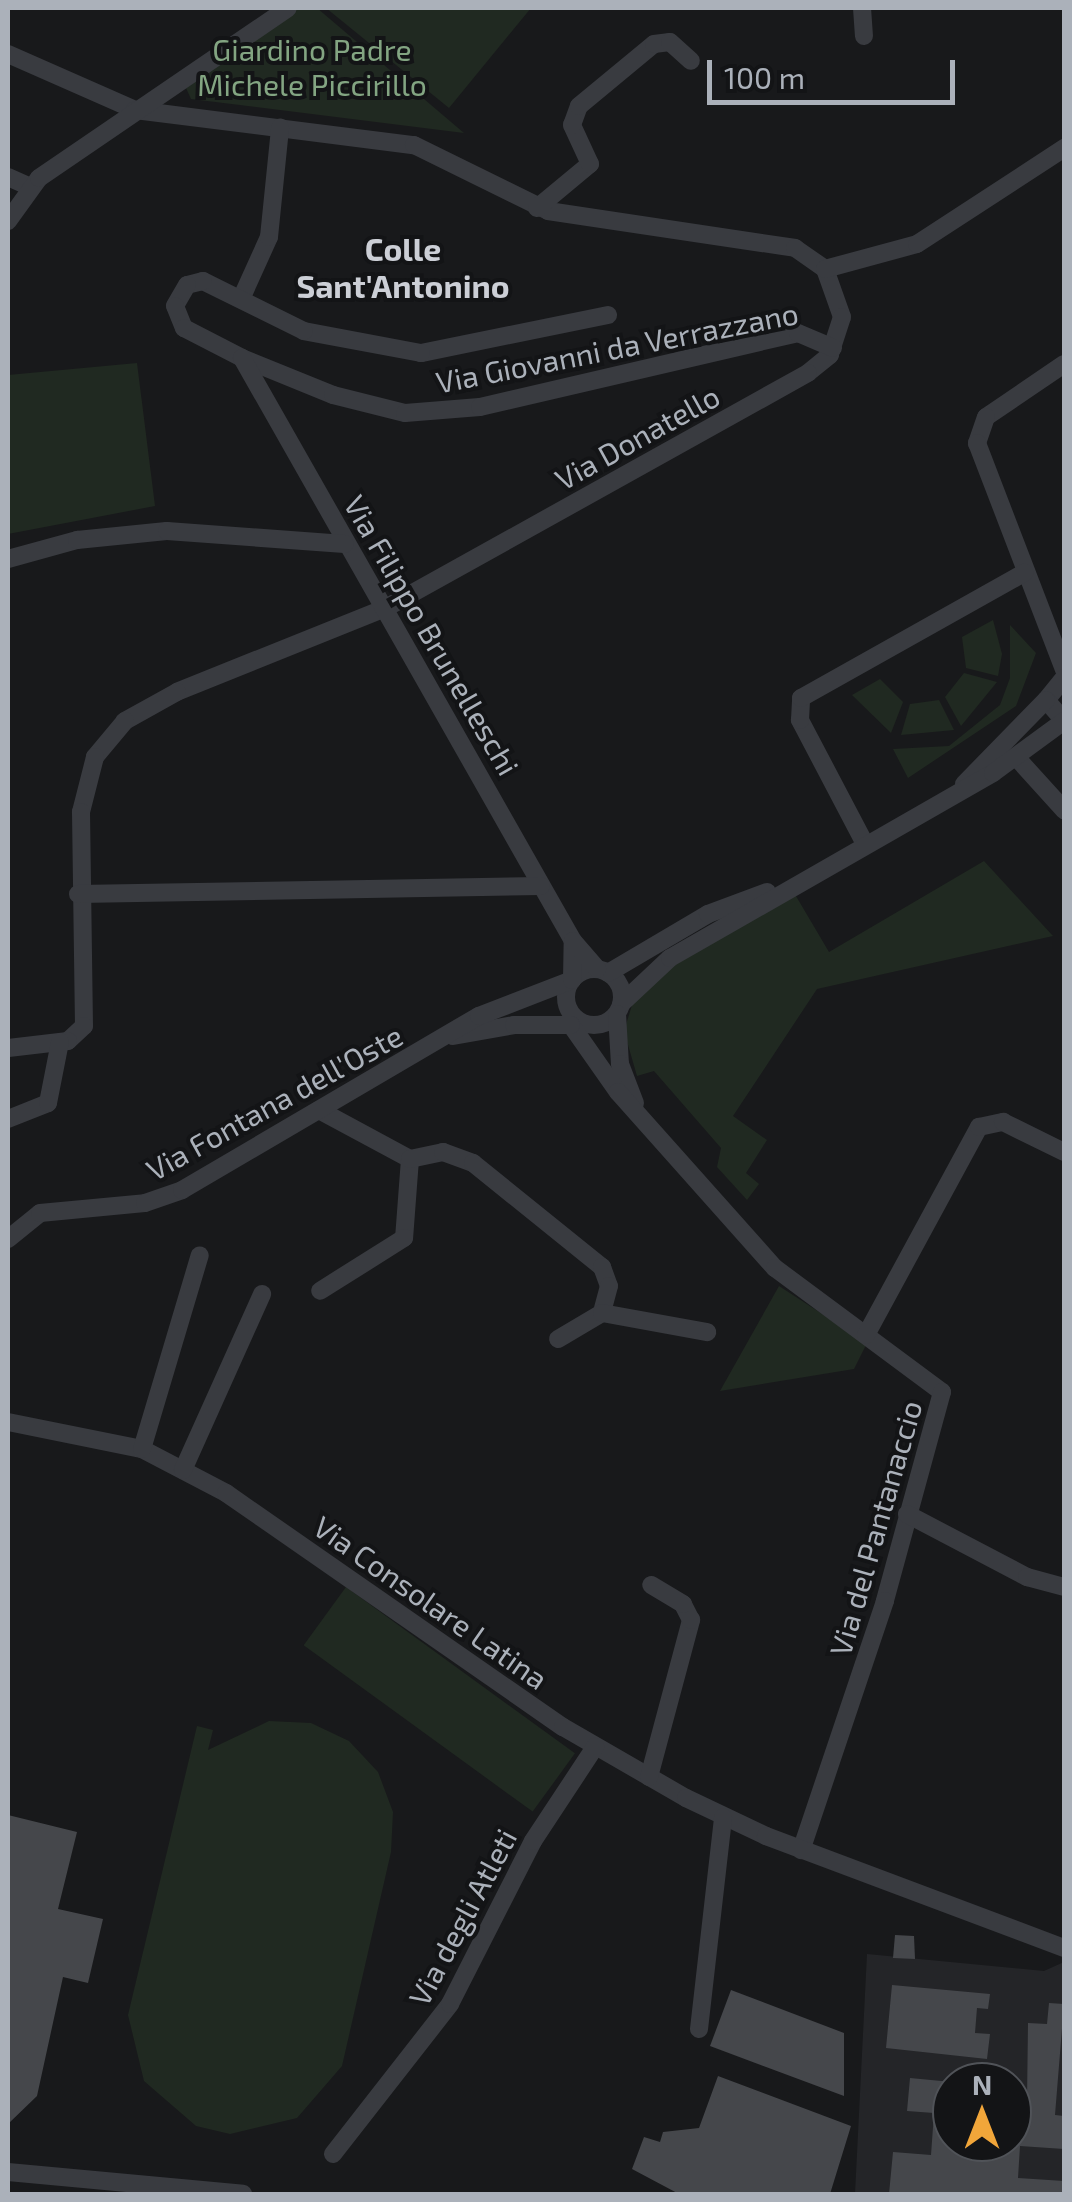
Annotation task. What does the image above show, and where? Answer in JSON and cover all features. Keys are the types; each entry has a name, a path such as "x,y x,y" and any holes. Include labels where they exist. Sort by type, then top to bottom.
{"street":[{"path":"8,221 30,187 135,110 288,8"},
{"path":"862,8 864,36"},
{"path":"537,208 590,164 572,125 579,106 659,42 676,44 691,61"},
{"path":"8,54 135,110 436,151 537,208 788,246 825,269 842,310 833,348"},
{"path":"280,128 269,237 240,299 304,332 421,352 608,315"},
{"path":"825,269 917,244 1064,148"},
{"path":"8,177 30,187"},
{"name":"Via Giovanni da Verrazzano","path":"240,299 211,282 187,285 174,306 184,328 242,358 359,404 437,414 798,332 833,348"},
{"name":"Via Donatello","path":"60,1042 80,1032 86,1018 78,894 86,786 118,728 164,698 388,607 808,374 833,348"},
{"name":"Via Filippo Brunelleschi","path":"242,358 345,544 388,607 541,886 574,942 602,971"},
{"path":"1064,364 989,414 978,432 981,462 1064,670"},
{"path":"8,559 137,532 345,544"},
{"path":"864,842 800,720 801,698 1024,573"},
{"path":"960,788 1064,678"},
{"path":"574,942 567,1004 574,1022 602,1024 663,962 782,888 1016,757 1064,721 1046,700"},
{"path":"1016,757 1064,810"},
{"path":"78,894 541,886"},
{"path":"572,980 602,971 708,914 782,888"},
{"path":"602,971 619,1009"},
{"name":"Via Fontana dell'Oste","path":"9,1235 50,1211 175,1193 450,1037 478,1016 572,980"},
{"name":"Via del Pantanaccio","path":"619,1009 620,1064 638,1108"},
{"name":"Via del Pantanaccio","path":"574,1022 638,1108 775,1268 942,1392 801,1850"},
{"name":"Via Fontana dell'Oste","path":"450,1037 514,1024 574,1022"},
{"path":"8,1048 60,1042 48,1103 8,1119"},
{"path":"319,1110 410,1159 451,1154 492,1176 602,1267 609,1286 602,1313"},
{"path":"866,1335 979,1127 1005,1122 1064,1152"},
{"path":"320,1292 404,1238 410,1159"},
{"path":"142,1449 200,1255"},
{"path":"183,1470 262,1294"},
{"path":"558,1339 602,1313 708,1332"},
{"name":"Via Consolare Latina","path":"8,1422 142,1449 183,1470 595,1748 723,1817 1064,1948"},
{"path":"907,1514 1027,1577 1064,1587"},
{"path":"649,1777 691,1620 684,1604 651,1586"},
{"name":"Via degli Atleti","path":"333,2154 450,2004 533,1840 595,1748"},
{"path":"699,2029 723,1817"},
{"path":"8,2172 243,2194"}],"shaded area":[{"path":"867,1954 1044,1971 1064,1962 1064,2194 855,2194"}],"green space":[{"name":"Giardino Padre Michele Piccirillo","path":"299,8 317,8 464,133 191,99 186,88"},
{"path":"326,8 531,8 449,108"},
{"path":"137,363 155,506 8,534 8,375"},
{"path":"993,620 1002,654 998,676 966,668 962,637"},
{"path":"1010,625 1036,653 1016,706 908,778 893,749 949,746 1000,705 1010,678"},
{"path":"964,673 997,682 961,726 945,697"},
{"path":"880,679 903,702 891,733 852,695"},
{"path":"939,700 954,730 901,735 910,704"},
{"path":"984,861 1053,936 817,989 733,1116 767,1140 746,1173 759,1184 747,1200 717,1167 721,1148 654,1071 637,1076 624,1031 637,989 793,891 829,952"},
{"path":"779,1286 867,1343 854,1369 720,1391"},
{"path":"346,1587 575,1753 533,1812 304,1645"},
{"path":"269,1721 311,1723 349,1741 378,1772 393,1812 391,1852 342,2066 297,2118 230,2134 196,2126 144,2081 128,2015 197,1726 213,1730 208,1750"}],"building":[{"path":"8,1815 77,1832 58,1909 103,1919 88,1983 63,1977 37,2096 8,2124"},
{"path":"895,1935 914,1936 915,1959 893,1958"},
{"path":"892,1985 990,1994 988,2009 977,2008 975,2033 990,2034 987,2059 886,2048"},
{"path":"731,1990 844,2033 844,2096 710,2046"},
{"path":"1049,2003 1064,2004 1055,2115 1064,2116 1064,2149 1032,2147 1028,2023 1047,2024"},
{"path":"718,2076 851,2126 830,2194 679,2194 632,2169 644,2137 660,2142 663,2132 699,2128"},
{"path":"910,2078 932,2080 932,2113 907,2111"},
{"path":"932,2141 932,2162 1019,2162 1018,2178 1064,2181 1064,2194 889,2194 893,2152 931,2155"}],"district":[{"name":"Colle Sant'Antonino","path":"403,268"}]}
